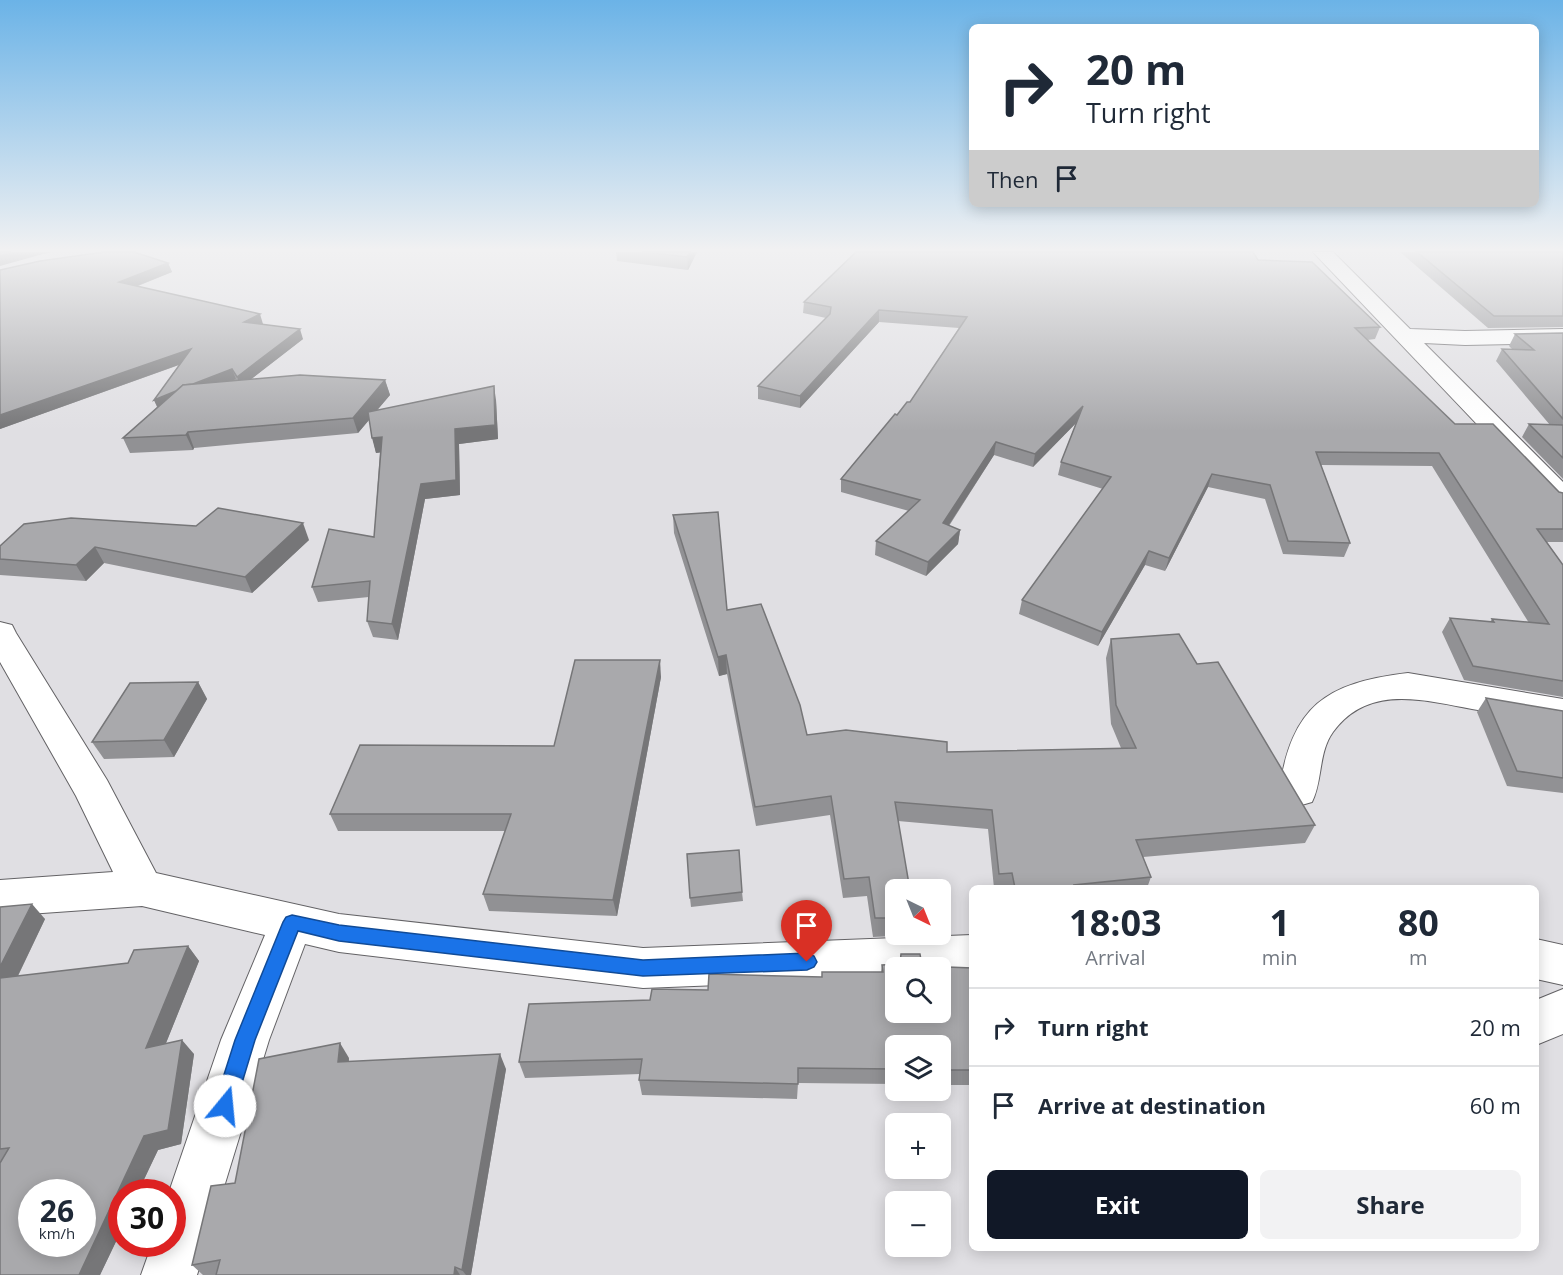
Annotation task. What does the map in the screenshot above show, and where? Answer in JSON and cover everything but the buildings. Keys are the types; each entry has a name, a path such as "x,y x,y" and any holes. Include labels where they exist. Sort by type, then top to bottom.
{"street":[{"path":"1380,312 1563,498"},
{"path":"1403,335 1465,338 1563,336"},
{"path":"0,633 93,791 142,888"},
{"path":"1298,791 1300,768 1312,736 1329,710 1352,696 1386,686 1408,685 1563,712"},
{"path":"0,898 142,888 339,933 643,968 969,955"},
{"path":"170,1275 245,1040 292,922"},
{"path":"1539,960 1563,965"},
{"path":"1539,1022 1563,1011"}],"route":[{"path":"225,1106 245,1040 292,922 339,933 643,968 807,962"}]}
